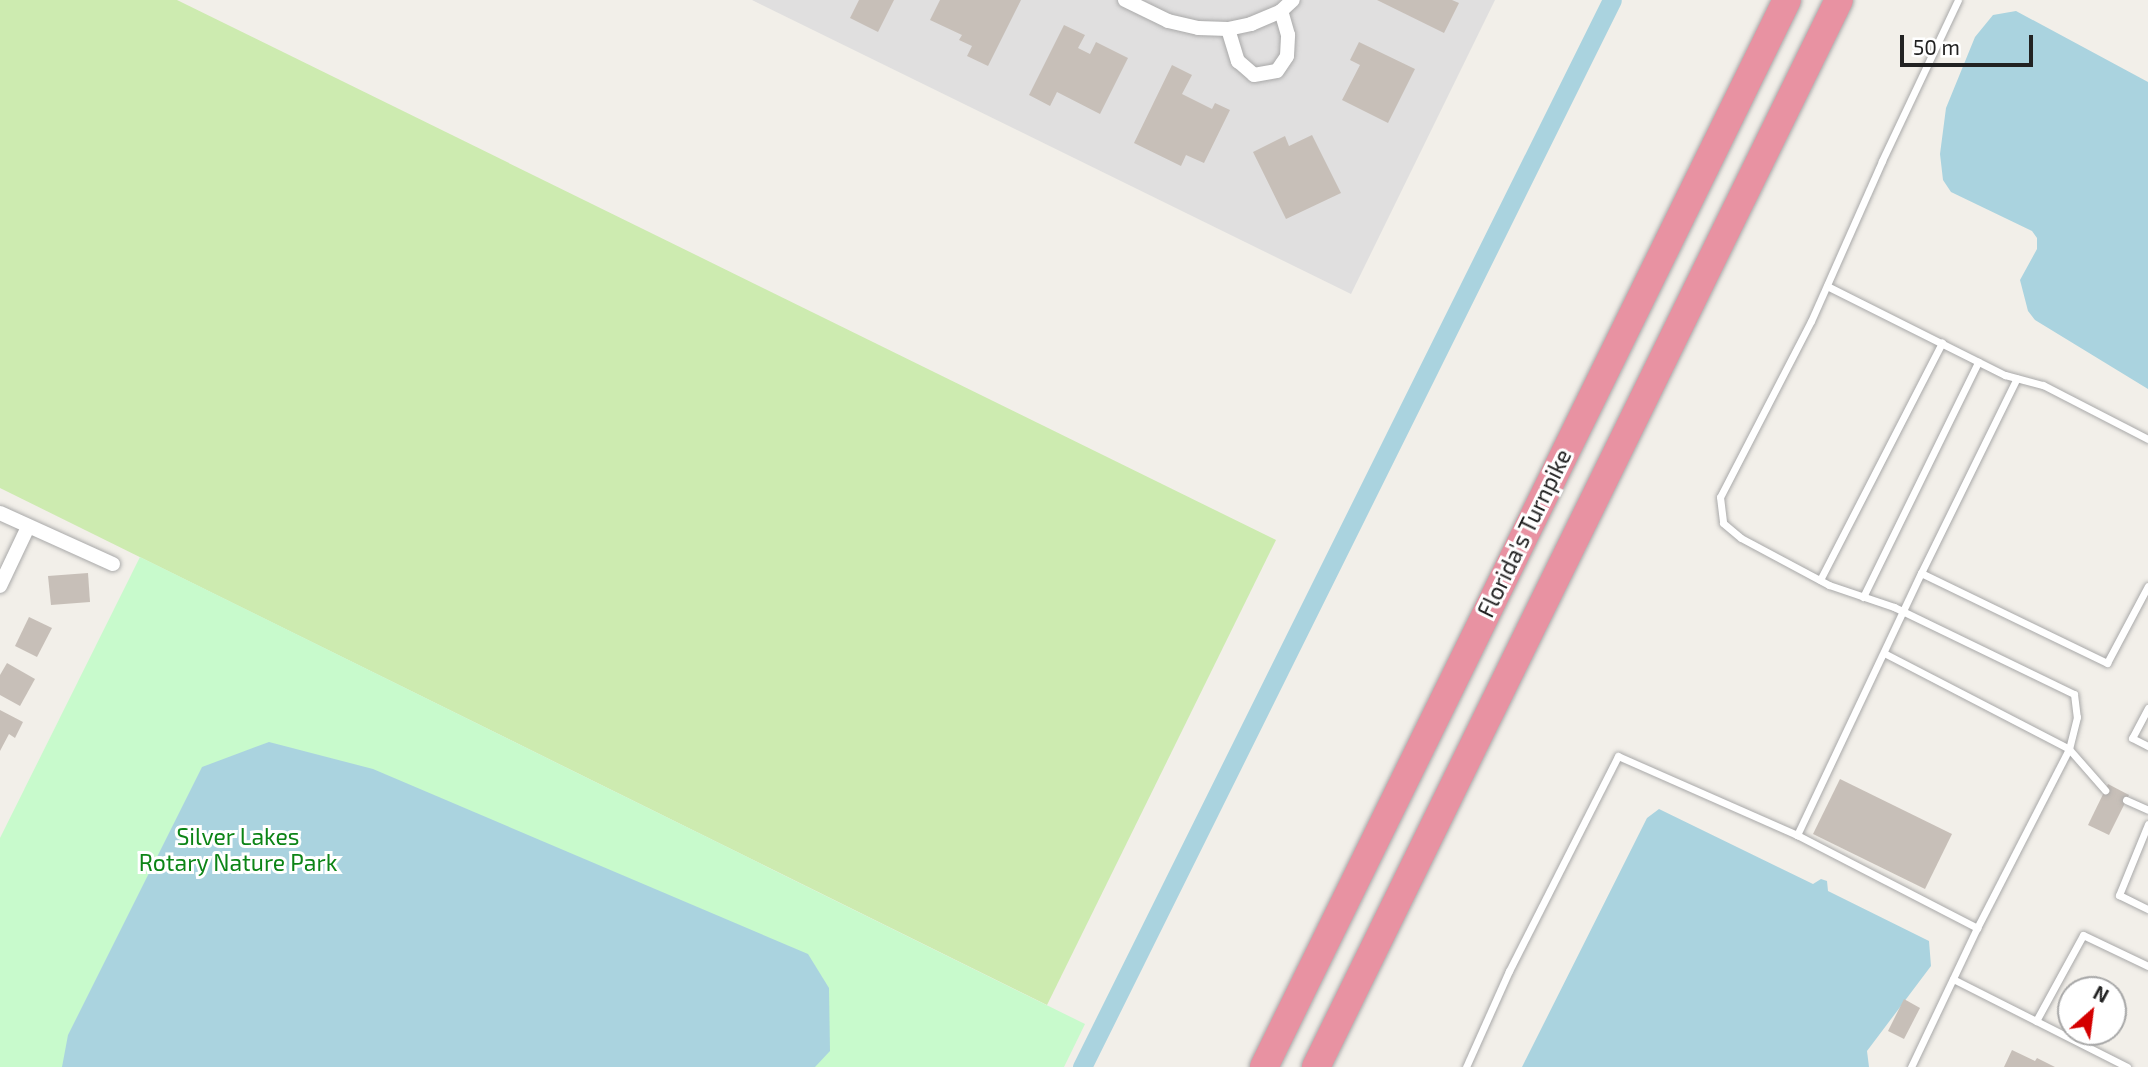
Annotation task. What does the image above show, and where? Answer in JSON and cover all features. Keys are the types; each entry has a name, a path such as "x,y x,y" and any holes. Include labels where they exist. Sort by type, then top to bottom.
{"highway":[{"name":"Florida's Turnpike","path":"1264,1067 1787,0"},
{"name":"Florida's Turnpike","path":"1317,1067 1839,0"}],"street":[{"path":"1125,0 1168,21 1198,28 1228,29 1251,24 1281,11 1293,0"},
{"path":"1228,29 1238,61 1254,75 1277,71 1287,56 1288,35 1281,11"},
{"path":"0,513 113,564"},
{"path":"0,586 28,527"}],"lane":[{"path":"1911,1067 1977,928 2069,749 2077,718 2074,694 1903,612 1820,580 1741,538 1723,523 1720,497 1827,286 1958,0"},
{"path":"1827,286 1978,362 2017,378 2043,384 2148,439"},
{"path":"1820,580 1942,344"},
{"path":"1863,597 1978,362"},
{"path":"1797,835 2017,378"},
{"path":"1921,573 2107,663 2148,586"},
{"path":"1884,653 2069,749 2105,790"},
{"path":"2148,708 2132,738 2148,746"},
{"path":"1466,1067 1509,971 1618,756 1797,835 1977,928"},
{"path":"2126,800 2148,810"},
{"path":"2148,824 2119,895 2148,909"},
{"path":"2036,1021 2083,935 2148,966"},
{"path":"1953,979 2127,1067"}],"shaded area":[{"path":"752,0 1495,0 1351,294"}],"green space":[{"path":"0,0 177,0 1276,540 1047,1005 0,488"},
{"name":"Silver Lakes Rotary Nature Park","path":"140,557 1085,1024 1064,1067 0,1067 0,838"}],"water":[{"path":"2016,11 2148,82 2148,389 2035,320 2028,311 2020,280 2037,249 2037,238 2032,231 1951,192 1943,180 1940,154 1946,108 1975,37 1993,15"},
{"path":"269,742 373,769 808,954 829,988 830,1051 815,1067 62,1067 68,1035 202,767"},
{"path":"1659,809 1813,884 1821,879 1827,881 1828,891 1929,941 1931,966 1867,1051 1869,1067 1522,1067 1647,818"}],"building":[{"path":"859,0 894,0 878,32 850,18"},
{"path":"940,0 1021,0 988,66 967,56 972,46 959,40 962,35 930,20"},
{"path":"1377,0 1452,0 1459,3 1444,33"},
{"path":"1064,25 1085,35 1078,48 1090,54 1096,42 1128,58 1100,114 1057,92 1050,106 1029,95"},
{"path":"1359,42 1415,69 1388,123 1342,100 1360,65 1350,60"},
{"path":"1172,65 1192,75 1182,94 1212,109 1215,103 1230,110 1204,163 1186,155 1181,166 1134,143"},
{"path":"1312,135 1341,193 1286,219 1253,152 1285,136 1289,146"},
{"path":"88,573 90,602 51,605 48,576"},
{"path":"29,617 52,628 37,657 15,646"},
{"path":"7,663 35,679 20,706 0,695 0,675"},
{"path":"0,710 23,722 15,738 9,734 0,751"},
{"path":"1840,779 1952,834 1925,889 1813,834"},
{"path":"2108,784 2129,795 2109,835 2088,825"},
{"path":"1904,999 1920,1008 1904,1039 1888,1031"},
{"path":"2012,1050 2035,1061 2037,1058 2055,1067 2004,1067"}],"waterway":[{"path":"1082,1067 1612,0"}]}
